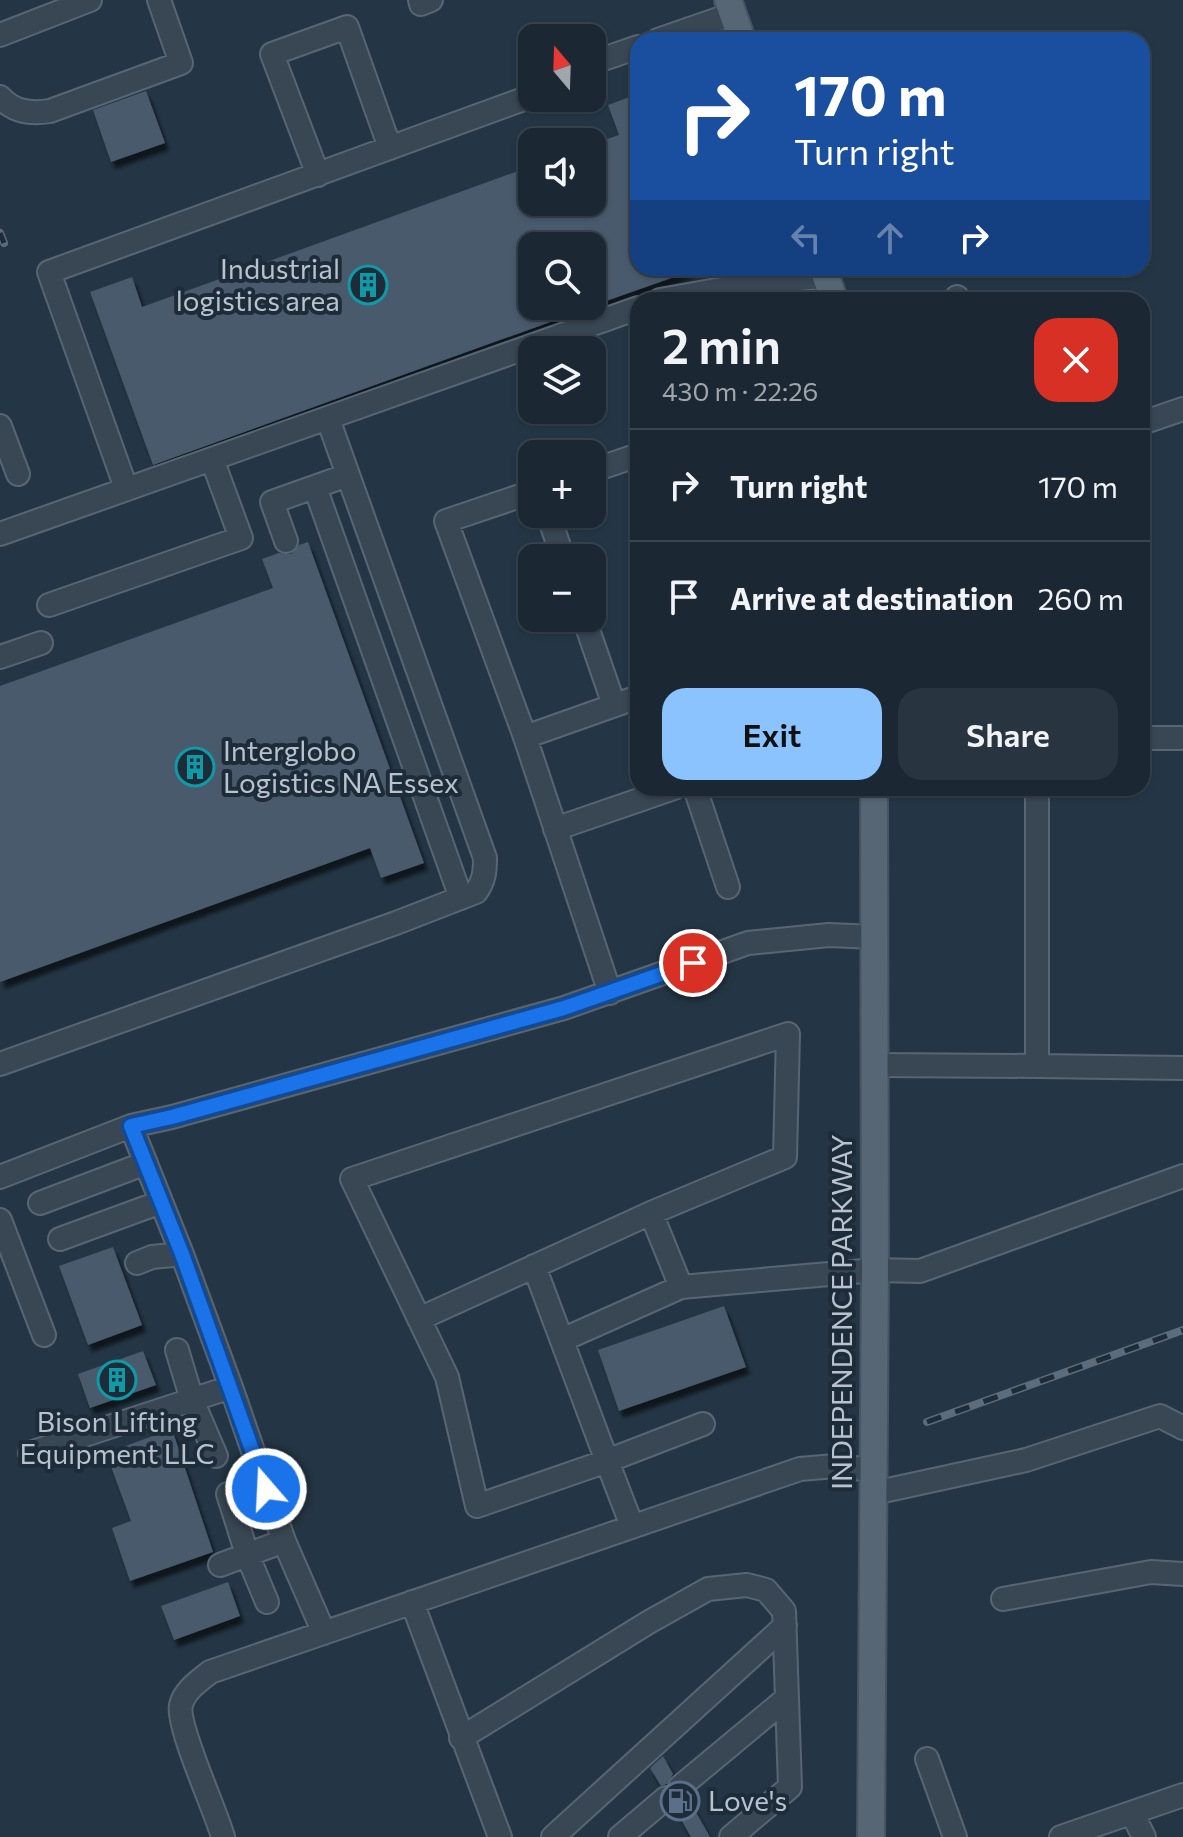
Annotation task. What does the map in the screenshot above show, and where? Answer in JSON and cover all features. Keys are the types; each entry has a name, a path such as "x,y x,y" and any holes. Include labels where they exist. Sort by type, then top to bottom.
{"main road":[{"path":"731,7 739,32"},
{"name":"INDEPENDENCE PARKWAY","path":"871,1837 874,796"}],"lane":[{"path":"0,35 90,0"},
{"path":"0,97 15,109 31,114 50,111 181,63 159,0"},
{"path":"420,0 421,4 431,0"},
{"path":"676,32 731,7"},
{"path":"318,175 272,54 347,27 390,148"},
{"path":"606,58 630,50"},
{"path":"126,488 49,272 518,101"},
{"path":"687,292 742,276 828,281"},
{"path":"0,534 630,311"},
{"path":"1150,420 1183,409"},
{"path":"0,1064 461,898 476,892 482,883 485,858 328,419"},
{"path":"0,426 18,474"},
{"path":"49,605 241,538 212,459"},
{"path":"606,469 630,465"},
{"path":"286,541 272,502 348,475"},
{"path":"315,487 461,898"},
{"path":"518,497 446,521 525,737 610,993"},
{"path":"356,601 389,589"},
{"path":"589,632 614,705"},
{"path":"0,657 41,643"},
{"path":"525,737 630,700"},
{"path":"1150,738 1180,738"},
{"path":"555,829 651,796"},
{"path":"698,796 728,887"},
{"path":"1037,796 1037,1066"},
{"path":"0,1177 131,1126 610,993 748,943 829,935 875,937"},
{"path":"419,1319 651,1213 785,1157 788,1034 352,1179 419,1319 447,1377 477,1506 703,1424"},
{"path":"875,1065 1183,1068"},
{"path":"131,1126 182,1254 284,1541 324,1633"},
{"path":"40,1203 146,1163"},
{"path":"562,1340 681,1287 875,1270 920,1271 1183,1176"},
{"path":"60,1239 161,1202"},
{"path":"651,1213 681,1287"},
{"path":"0,1220 44,1335"},
{"path":"137,1263 152,1257 182,1254"},
{"path":"534,1266 632,1526"},
{"path":"177,1350 192,1400 216,1456"},
{"path":"30,1453 231,1387"},
{"path":"223,1837 179,1709 184,1698 210,1672 800,1469 835,1466 873,1481 1026,1460 1160,1416 1183,1428"},
{"path":"228,1494 247,1554 267,1602"},
{"path":"220,1565 284,1541"},
{"path":"1003,1599 1151,1572 1183,1574"},
{"path":"461,1738 708,1589 747,1585 766,1590 784,1611 790,1787 731,1837"},
{"path":"412,1602 500,1837"},
{"path":"553,1837 785,1626"},
{"path":"620,1837 787,1698"},
{"path":"927,1759 955,1837"},
{"path":"1061,1837 1183,1795"},
{"path":"1132,1813 1144,1837"}],"building":[{"path":"146,91 165,143 111,162 93,110"},
{"name":"Industrial logistics area","path":"630,97 630,276 677,276 606,301 606,232 518,232 518,320 556,320 153,465 90,292 132,277 142,307 518,171 518,216 606,216 606,139 619,135 608,105"},
{"name":"Interglobo Logistics NA Essex","path":"308,542 424,863 381,878 370,848 0,982 0,686 273,588 262,559 279,553 291,554 299,545"},
{"path":"113,1247 142,1325 88,1345 59,1266"},
{"path":"724,1306 746,1367 619,1411 598,1350"},
{"name":"Bison Lifting Equipment LLC","path":"143,1351 156,1385 90,1408 78,1374"},
{"path":"172,1429 213,1552 130,1581 112,1528 131,1521 106,1453"},
{"path":"228,1582 240,1616 174,1640 161,1606"},
{"path":"663,1756 673,1774 667,1784 661,1786 650,1768"},
{"path":"688,1798 710,1837 691,1837 675,1809 679,1801"}],"railway":[{"path":"0,233 4,243"},
{"path":"927,1422 1183,1330"}],"place":[{"name":"Industrial logistics area","path":"368,285"},
{"name":"Interglobo Logistics NA Essex","path":"195,767"},
{"name":"Bison Lifting Equipment LLC","path":"117,1380"},
{"name":"Love's","path":"680,1801"}],"route":[{"path":"266,1489 182,1254 131,1126 564,1008 693,963"}]}
